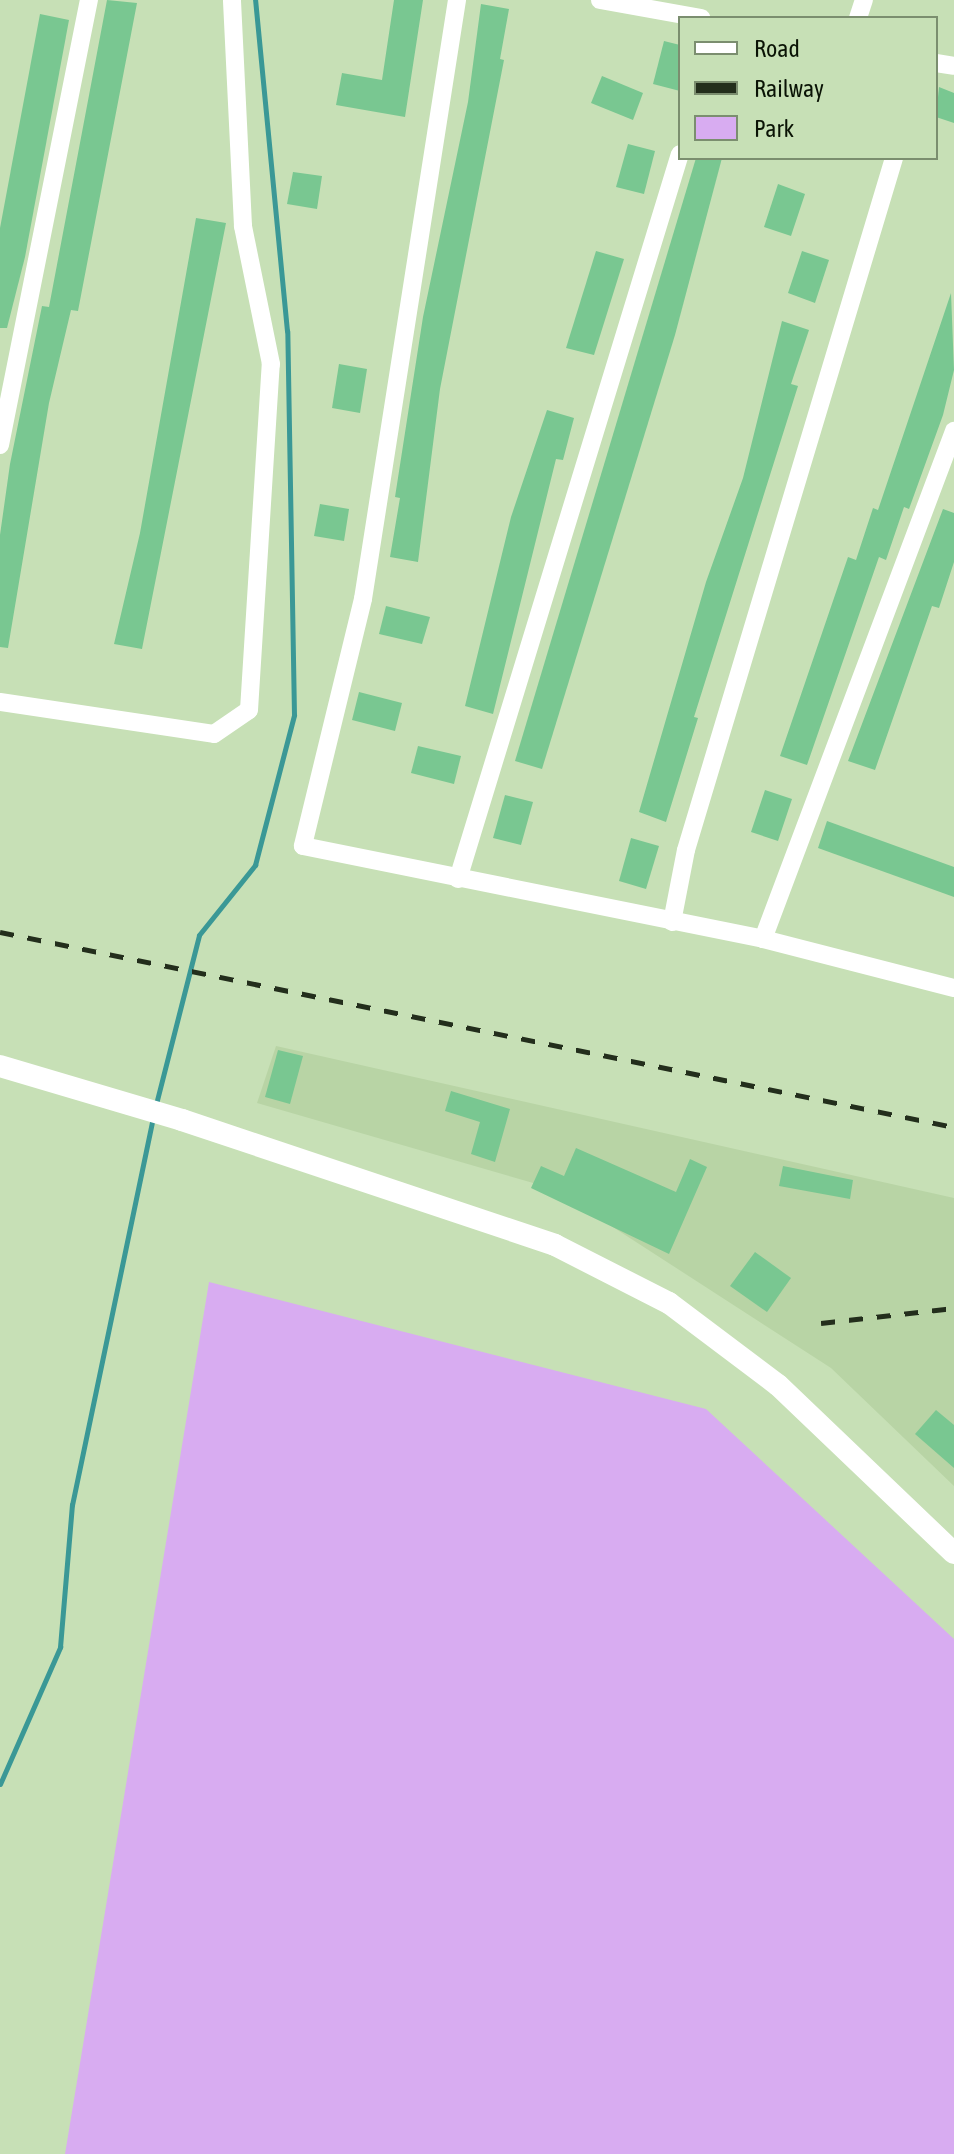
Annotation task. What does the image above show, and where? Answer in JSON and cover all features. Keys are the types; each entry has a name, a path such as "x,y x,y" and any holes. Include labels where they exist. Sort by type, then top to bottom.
{"main road":[{"path":"0,1066 182,1120 555,1245 669,1303 778,1385 954,1553"}],"street":[{"path":"0,445 89,0"},
{"path":"0,702 214,734 249,710 271,364 243,226 232,0"},
{"path":"457,0 363,599 303,846 763,939 954,988"},
{"path":"600,0 654,4 694,16"},
{"path":"458,879 678,160"},
{"path":"672,922 686,850 893,160"},
{"path":"763,939 954,431"}],"shaded area":[{"path":"276,1046 954,1198 954,1486 831,1368 554,1189 257,1103"}],"green space":[{"path":"209,1282 706,1409 954,1639 954,2154 65,2154"}],"building":[{"path":"107,0 137,3 78,311 71,310 49,403 8,648 0,647 0,535 10,464 42,306 49,307"},
{"path":"394,0 423,0 405,117 336,105 342,73 382,80"},
{"path":"481,4 509,9 500,59 504,60 440,389 418,562 390,557 400,498 395,497 423,317 468,102"},
{"path":"40,14 69,20 25,257 7,328 0,328 0,228"},
{"path":"664,41 678,44 678,90 653,84"},
{"path":"602,76 643,93 633,120 591,103"},
{"path":"939,87 954,93 954,123 938,118"},
{"path":"628,144 655,151 644,194 616,187"},
{"path":"695,160 721,160 675,335 542,769 515,761"},
{"path":"293,172 322,176 317,209 287,204"},
{"path":"778,184 805,194 791,236 764,227"},
{"path":"196,218 226,223 142,649 114,644 140,533"},
{"path":"596,251 624,259 594,355 566,348"},
{"path":"802,251 829,260 815,303 788,293"},
{"path":"951,293 954,370 943,415 909,509 904,507 886,560 879,557 807,765 780,756 848,557 856,560 873,508 878,510"},
{"path":"782,321 809,330 791,384 798,386 694,717 698,718 666,822 639,812 706,582 743,478"},
{"path":"339,364 367,369 360,413 332,408"},
{"path":"547,410 574,418 563,460 556,459 493,714 465,706 511,517"},
{"path":"320,504 349,509 344,541 314,536"},
{"path":"943,509 954,513 954,562 939,608 932,606 875,770 848,761"},
{"path":"386,606 430,617 422,644 379,634"},
{"path":"359,692 402,703 395,731 352,720"},
{"path":"418,746 461,756 454,784 411,773"},
{"path":"765,790 792,799 778,841 751,832"},
{"path":"505,795 533,802 521,845 493,838"},
{"path":"827,821 954,867 954,897 818,848"},
{"path":"631,838 659,846 646,889 619,881"},
{"path":"278,1050 303,1056 290,1104 265,1097"},
{"path":"451,1091 510,1109 495,1162 471,1154 480,1122 445,1111"},
{"path":"576,1148 676,1192 690,1159 707,1167 669,1254 531,1188 541,1166 564,1176"},
{"path":"783,1166 853,1180 850,1199 779,1186"},
{"path":"755,1252 791,1278 767,1312 730,1286"},
{"path":"936,1410 954,1425 954,1468 915,1434"}],"waterway":[{"path":"156,1104 199,935 255,865 294,715 287,331 255,0"},
{"path":"0,1784 60,1647 72,1505 153,1118"}],"railway":[{"path":"0,932 954,1127"},
{"path":"821,1323 954,1308"}]}
